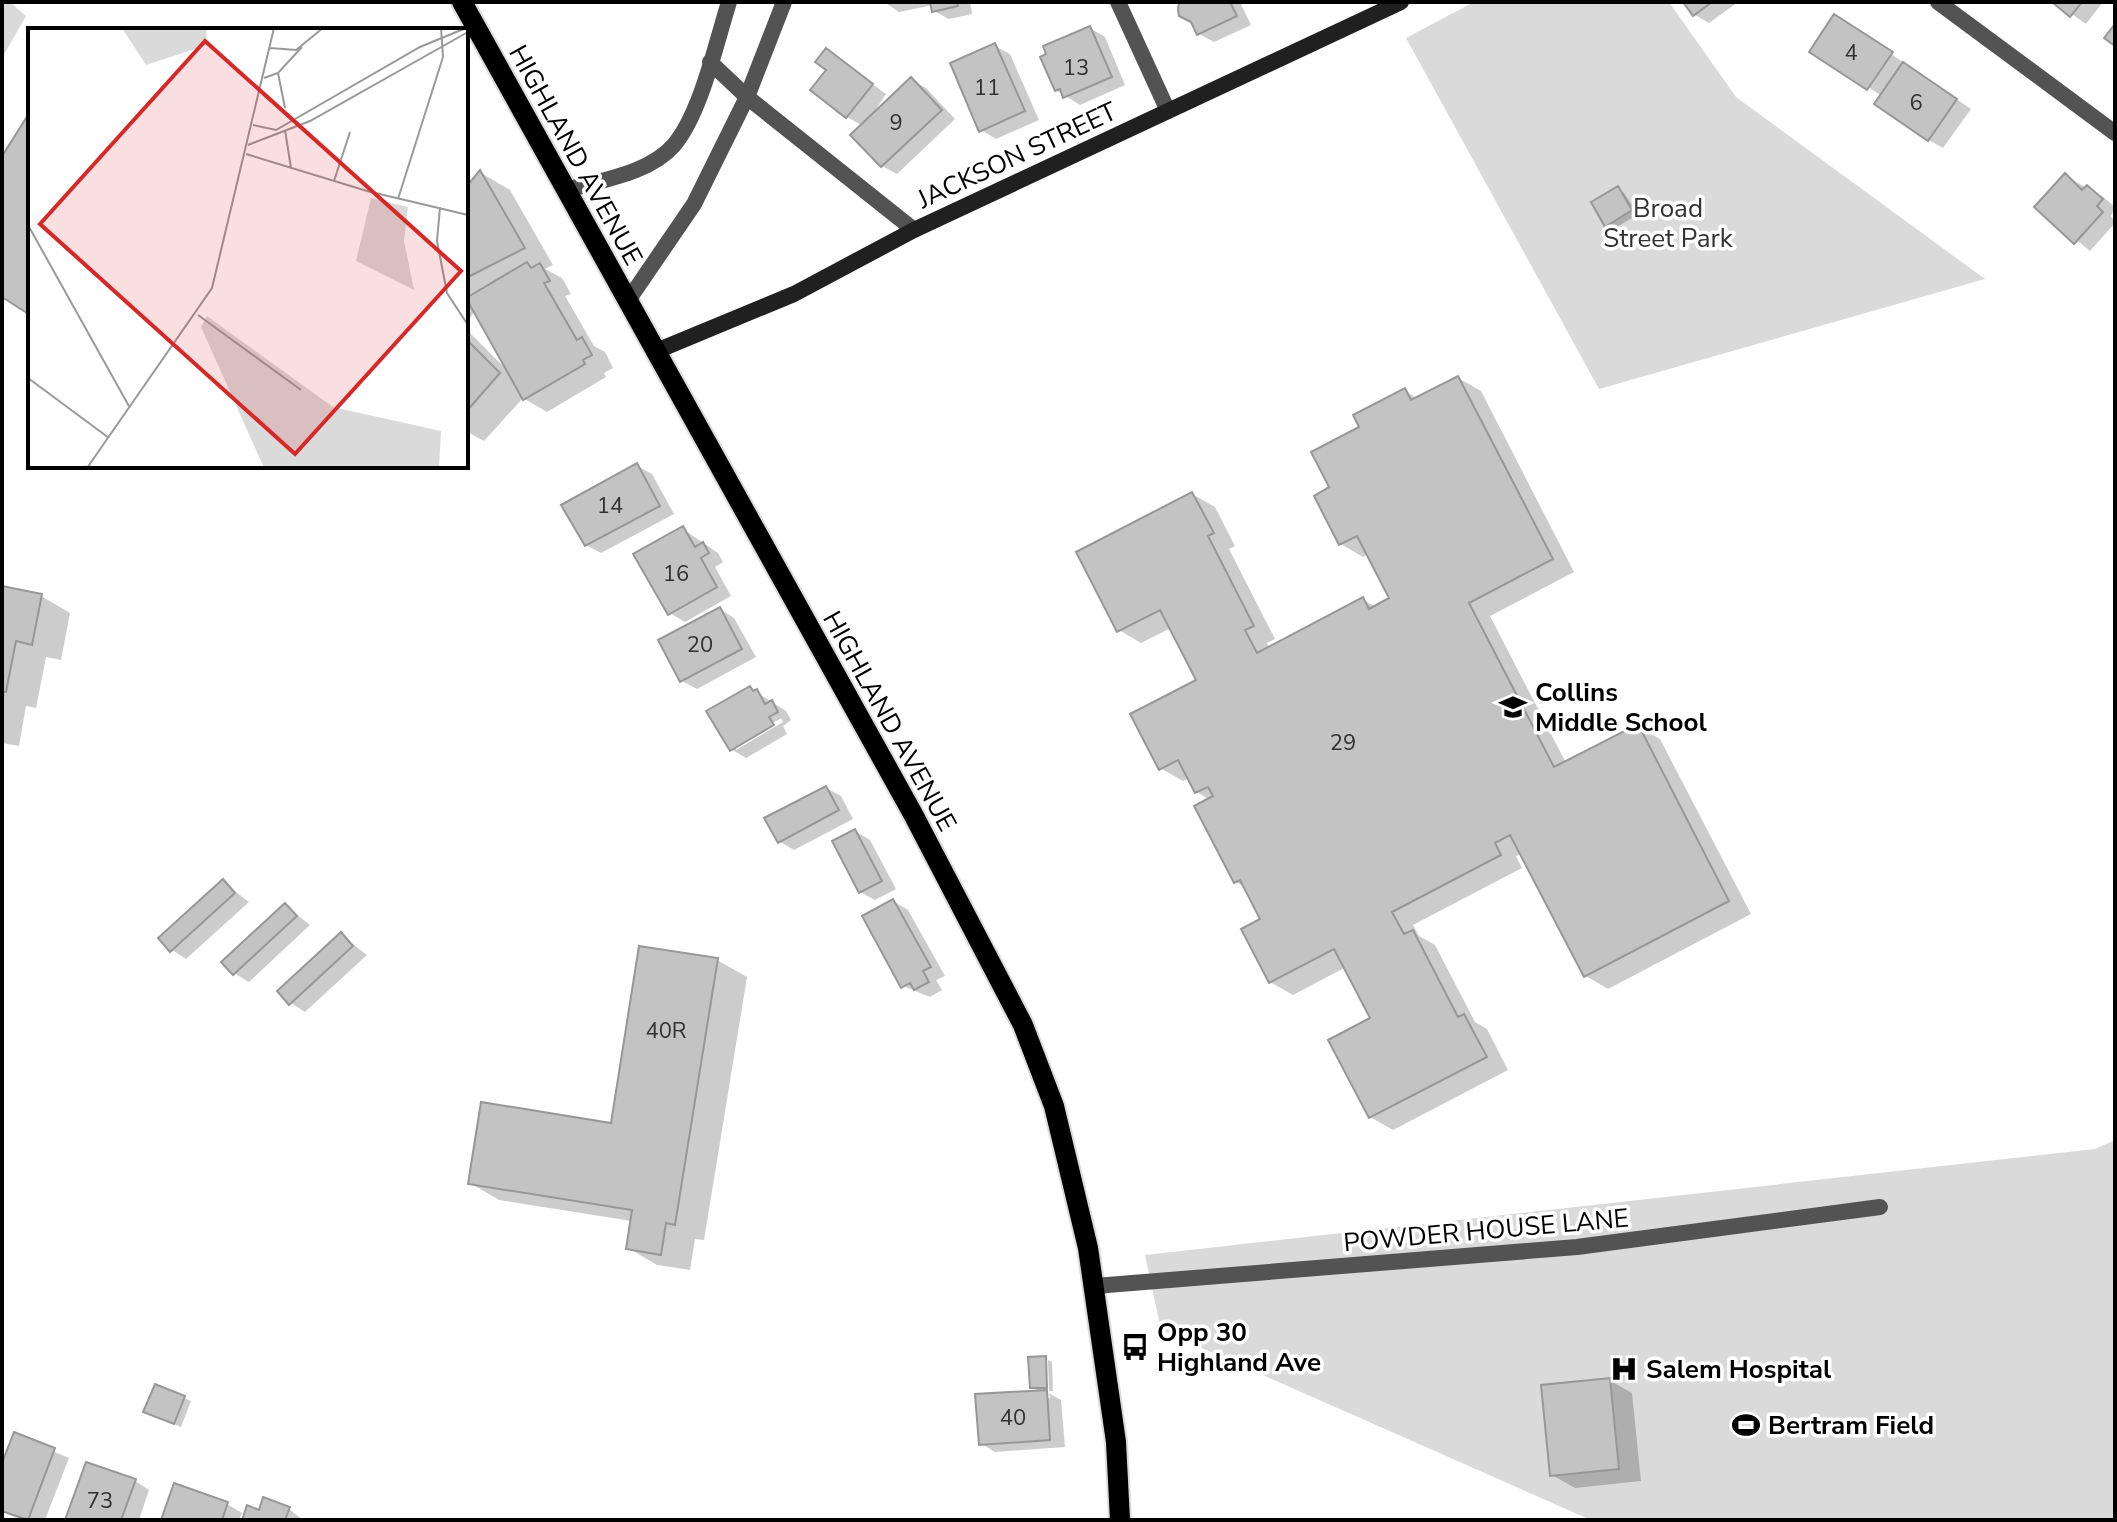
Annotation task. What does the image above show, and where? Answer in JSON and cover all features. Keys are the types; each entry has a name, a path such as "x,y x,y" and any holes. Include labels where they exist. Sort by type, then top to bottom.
{"main road":[{"name":"HIGHLAND AVENUE","path":"462,2 913,814 1023,1025 1054,1106 1074,1179 1095,1286 1116,1442 1120,1520"},
{"name":"JACKSON STREET","path":"654,352 794,294 914,230 1401,2"}],"street":[{"path":"567,190 625,174 673,145 690,118 729,2"},
{"path":"627,302 694,204 747,97 784,2"},
{"path":"1118,2 1168,111"},
{"path":"1938,2 2115,133"},
{"path":"710,62 747,97 914,230"},
{"name":"POWDER HOUSE LANE","path":"1095,1286 1663,1238 1880,1207"}],"green space":[{"path":"2,2 10,2 26,16 2,58"},
{"name":"Broad Street Park","path":"1474,2 1669,2 1736,97 1985,279 1599,389 1406,38"},
{"name":"Bertram Field","path":"2115,1140 2115,1520 1591,1520 1161,1330 1145,1255 2095,1149"}],"building":[{"path":"930,2 957,2 958,6 932,12"},
{"path":"1179,2 1230,2 1237,16 1197,35 1191,22 1179,16"},
{"path":"1683,2 1712,2 1693,16"},
{"path":"2052,2 2082,2 2070,17"},
{"path":"1834,14 1893,52 1867,90 1809,52"},
{"path":"2115,24 2115,46 2104,38"},
{"path":"1090,26 1112,77 1063,98 1060,89 1055,91 1040,57 1046,54 1043,46"},
{"path":"995,43 1025,111 979,132 950,63"},
{"path":"826,48 873,84 846,118 810,90 826,70 815,62"},
{"path":"1903,62 1957,99 1928,141 1874,104"},
{"path":"911,77 942,110 881,167 850,135"},
{"path":"28,115 28,314 2,297 2,156"},
{"path":"480,170 525,248 468,277 468,185"},
{"path":"2065,173 2082,190 2087,185 2103,199 2097,206 2103,212 2074,244 2034,207"},
{"path":"1618,186 1632,210 1605,227 1591,202"},
{"path":"527,262 531,268 540,263 550,281 544,283 577,340 582,337 592,355 583,360 585,364 523,400 468,297"},
{"path":"468,341 500,373 468,410"},
{"path":"1458,376 1553,559 1469,603 1554,767 1638,724 1729,901 1584,977 1510,835 1495,843 1501,855 1392,912 1404,934 1413,930 1458,1017 1464,1014 1487,1057 1369,1118 1328,1040 1370,1018 1334,949 1269,983 1241,929 1260,919 1240,880 1234,883 1194,806 1213,796 1208,787 1195,793 1178,760 1159,770 1130,714 1196,680 1160,610 1117,632 1076,552 1192,492 1214,533 1208,536 1254,626 1245,630 1257,653 1363,597 1369,609 1389,598 1357,536 1339,545 1314,496 1329,487 1311,452 1359,427 1353,415 1405,388 1411,400"},
{"path":"637,463 660,506 585,546 561,505"},
{"path":"683,526 695,547 703,542 709,553 701,558 717,587 668,615 633,554"},
{"path":"2,586 42,594 32,645 16,641 6,692 2,692"},
{"path":"720,607 742,649 680,682 658,640"},
{"path":"750,686 753,691 757,689 765,704 772,700 778,712 769,717 774,725 730,751 706,711"},
{"path":"826,786 839,810 778,843 764,818"},
{"path":"855,829 882,881 859,893 832,841"},
{"path":"223,879 235,893 170,952 158,938"},
{"path":"893,899 931,967 923,971 929,982 914,990 910,983 901,988 862,916"},
{"path":"285,903 297,916 233,975 221,962"},
{"path":"341,932 353,946 289,1005 277,991"},
{"path":"639,946 718,958 675,1225 666,1223 661,1255 626,1249 632,1210 468,1184 481,1102 611,1123"},
{"path":"1046,1356 1047,1388 1030,1388 1028,1357"},
{"path":"1610,1378 1619,1469 1550,1476 1541,1385"},
{"path":"155,1384 185,1396 174,1424 143,1412"},
{"path":"1047,1390 1050,1440 979,1445 975,1394"},
{"path":"14,1432 55,1448 28,1520 2,1511 2,1463"},
{"path":"86,1462 136,1479 121,1520 65,1520"},
{"path":"174,1483 228,1502 222,1520 161,1520"},
{"path":"263,1497 290,1507 285,1520 242,1520 247,1505 259,1510"}],"place":[{"name":"Collins Middle School","path":"1513,707"},
{"name":"Opp 30 Highland Ave","path":"1135,1347"},
{"name":"Salem Hospital","path":"1624,1369"},
{"name":"Bertram Field","path":"1746,1425"}]}
